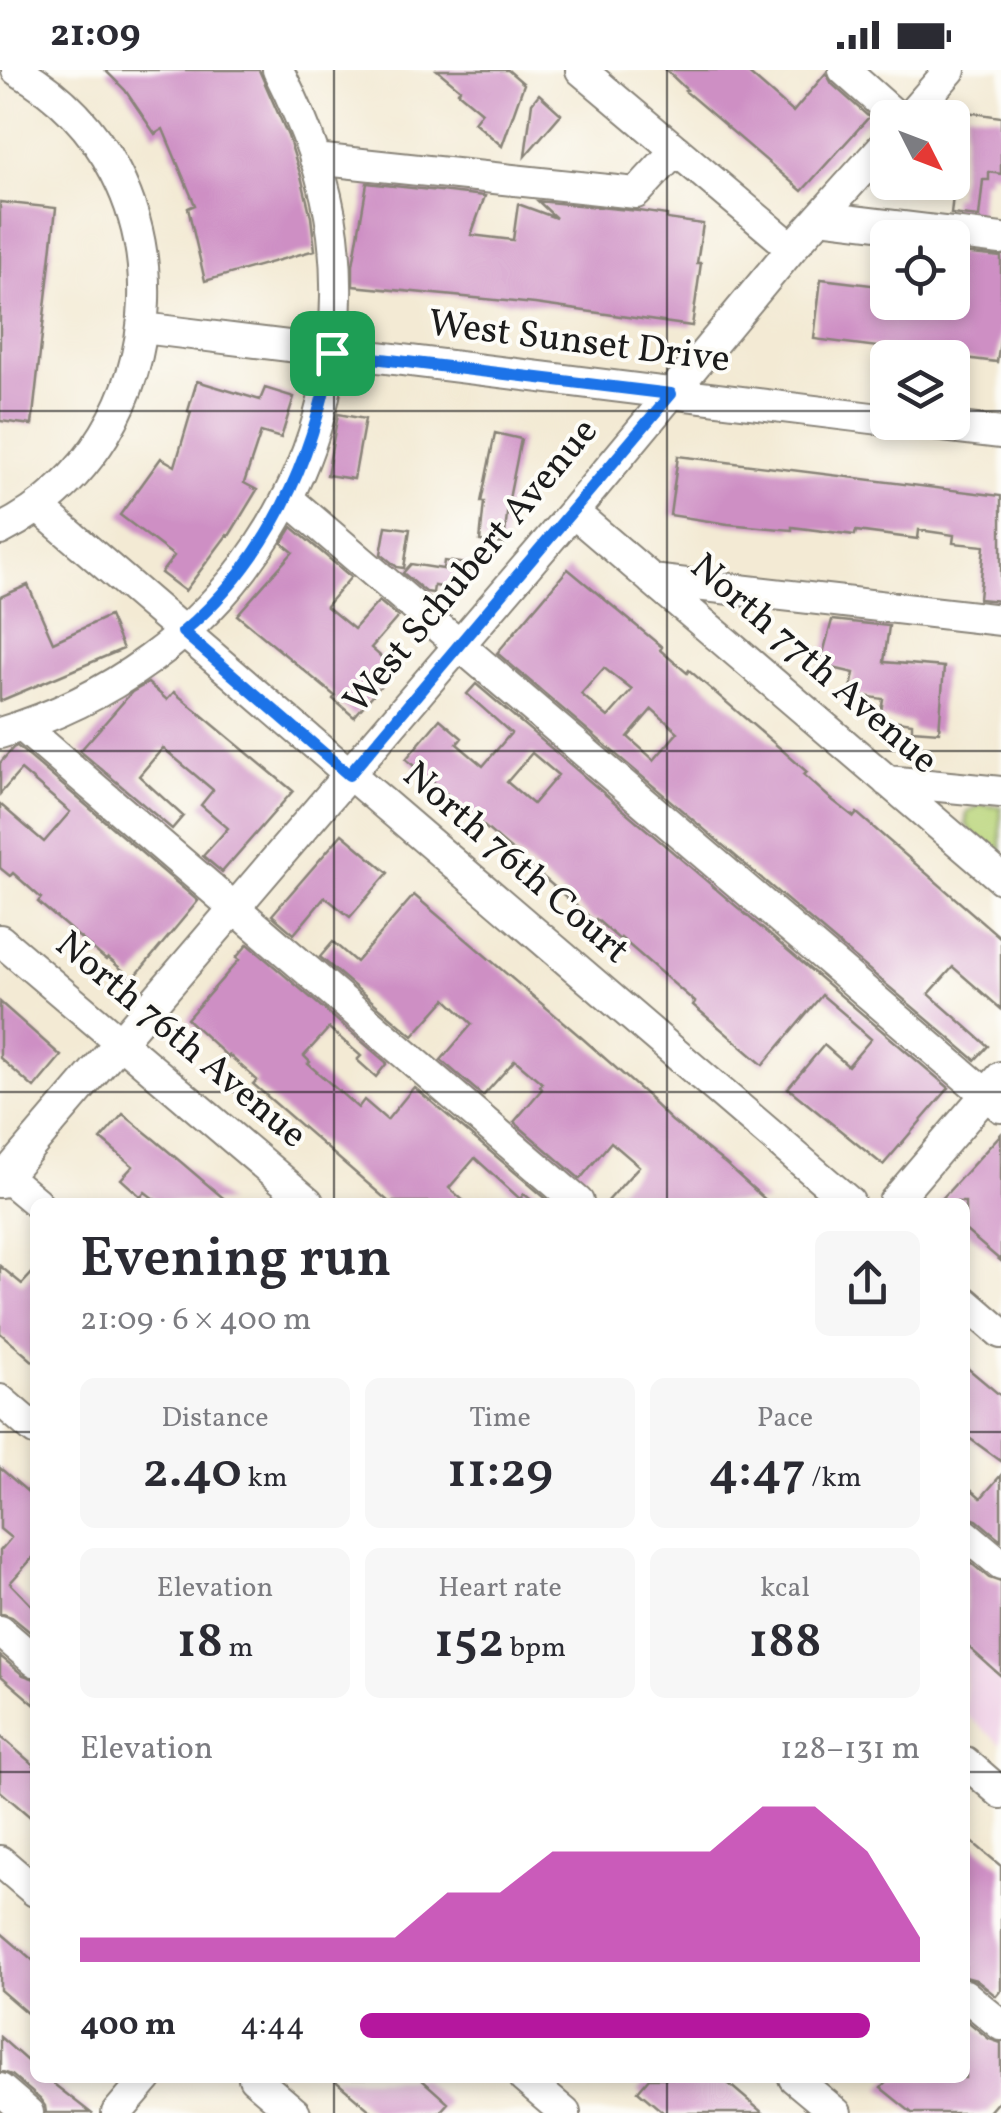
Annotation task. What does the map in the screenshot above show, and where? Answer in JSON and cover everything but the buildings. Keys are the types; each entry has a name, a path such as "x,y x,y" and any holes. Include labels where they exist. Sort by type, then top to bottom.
{"street":[{"path":"0,530 38,506 83,464 112,422 130,384 143,328 145,288 140,242 116,176 77,119 16,70"},
{"path":"11,729 61,712 107,688 142,666 183,632 234,582 257,549 287,498 313,437 332,353 333,237 315,159 278,70"},
{"path":"581,70 792,248"},
{"path":"844,70 878,100"},
{"path":"924,100 950,70"},
{"path":"315,159 636,192 676,150"},
{"name":"West Schubert Avenue","path":"2,1176 349,775 870,160"},
{"path":"820,216 1001,238"},
{"name":"West Sunset Drive","path":"143,328 870,418"},
{"path":"970,429 1001,433"},
{"path":"287,498 996,1093 898,1198"},
{"name":"North 76th Court","path":"38,506 844,1198"},
{"name":"North 77th Avenue","path":"573,512 1001,878"},
{"path":"652,580 1001,620"},
{"path":"11,729 234,909 573,1198"},
{"path":"887,781 1001,792"},
{"name":"North 76th Avenue","path":"0,940 303,1198"},
{"path":"2,1176 31,1198"},
{"path":"970,1306 1001,1332"},
{"path":"0,1400 30,1426"},
{"path":"970,1538 1001,1564"},
{"path":"0,1632 30,1657"},
{"path":"970,1766 1001,1793"},
{"path":"0,1861 30,1887"},
{"path":"970,1999 1001,2026"},
{"path":"117,2113 143,2083"},
{"path":"260,2083 295,2113"},
{"path":"530,2083 565,2113"},
{"path":"800,2083 836,2113"},
{"path":"0,2089 28,2113"}],"shaded area":[{"path":"970,1567 1001,1594 1001,1744 970,1718"}],"green space":[{"path":"980,805 1001,807 1001,857 966,824 967,812"}],"route":[{"path":"332,353 671,394 349,775 183,632 234,582 287,498 313,437 332,353"}]}
